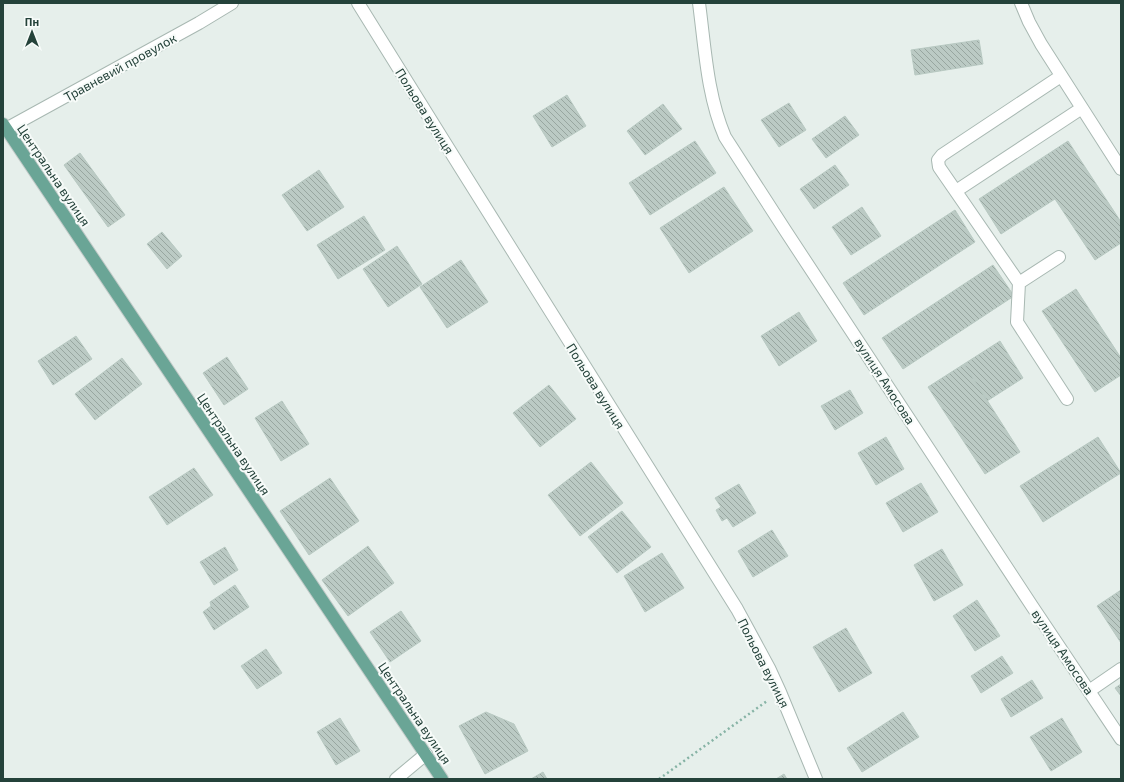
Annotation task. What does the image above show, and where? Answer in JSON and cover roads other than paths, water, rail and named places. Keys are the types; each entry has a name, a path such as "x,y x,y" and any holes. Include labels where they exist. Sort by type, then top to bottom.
{"main road":[{"name":"Центральна вулиця","path":"5,126 442,779"}],"street":[{"name":"Травневий провулок","path":"5,126 199,24 232,3"},
{"name":"Польова вулиця","path":"358,3 737,609 769,668 816,779"},
{"name":"вулиця Амосова","path":"699,3 710,90 718,120 725,137 1121,739"},
{"path":"1021,3 1041,44 1121,169"},
{"path":"1061,76 942,155 938,160 939,167 1019,283 1016,322 1067,399"},
{"path":"956,191 1082,108"},
{"path":"1019,283 1059,257"},
{"path":"1089,691 1121,669"},
{"path":"396,779 426,754"}]}
